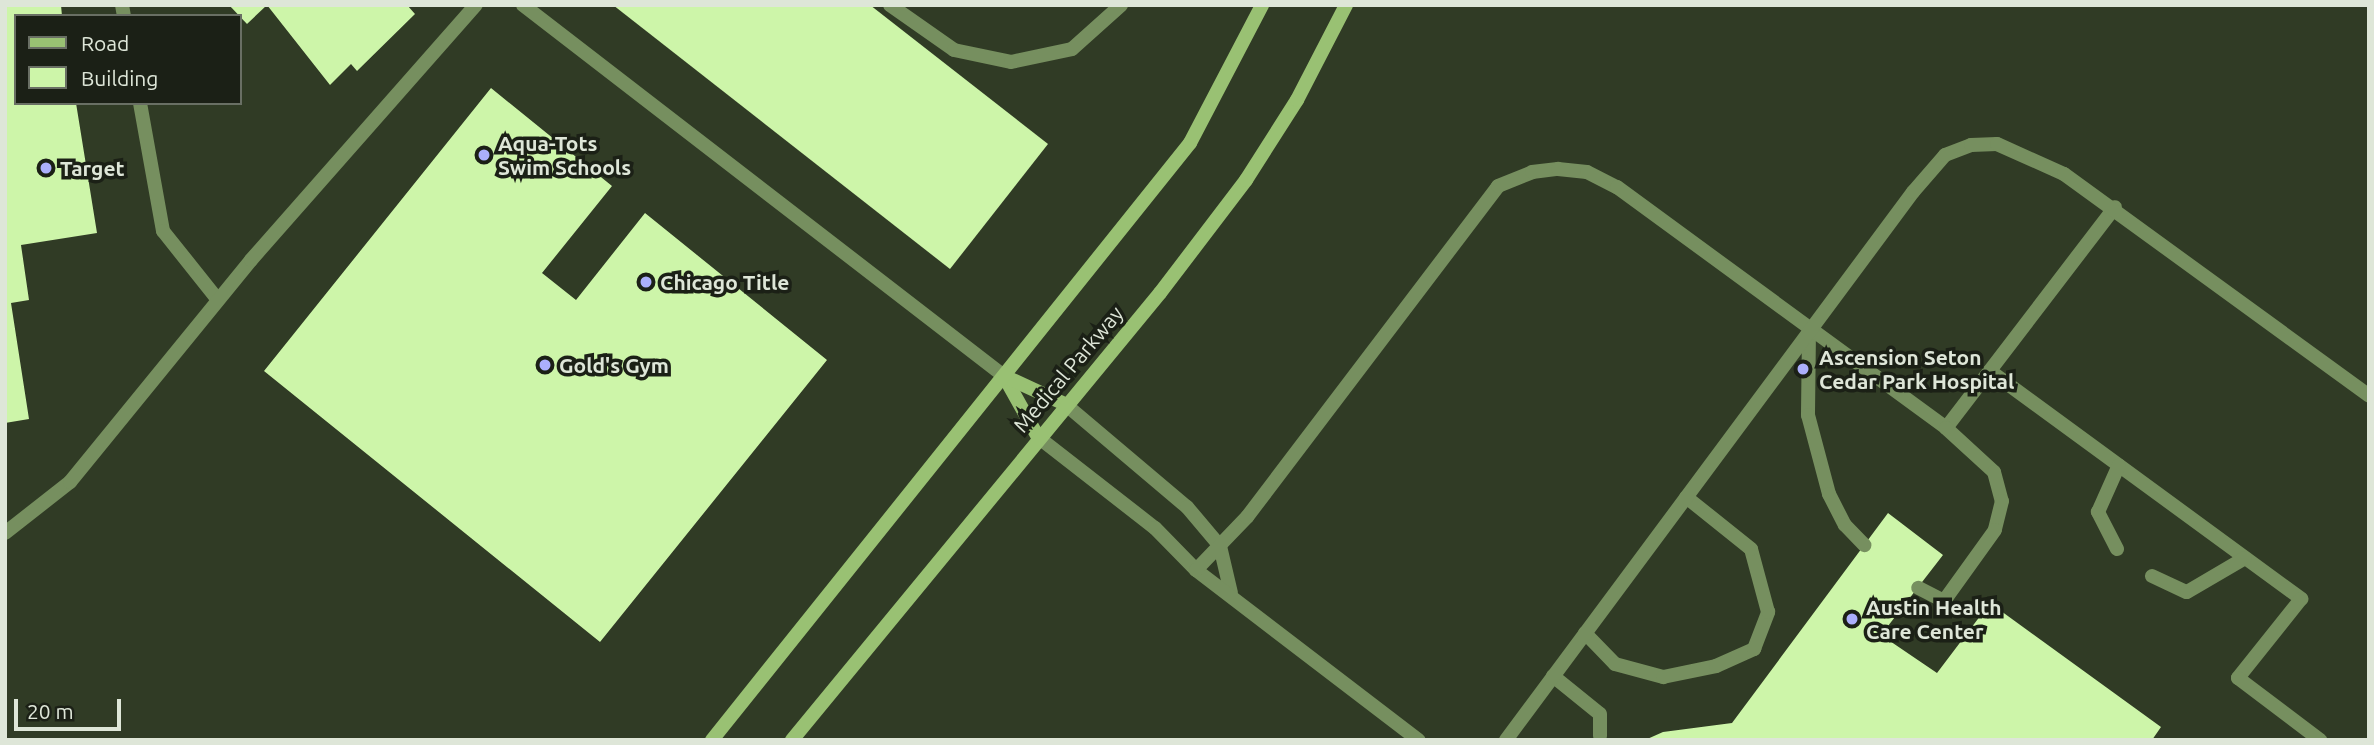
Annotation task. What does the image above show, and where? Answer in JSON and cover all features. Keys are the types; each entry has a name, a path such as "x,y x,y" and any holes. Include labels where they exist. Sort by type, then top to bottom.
{"street":[{"name":"Medical Parkway","path":"712,740 1189,143 1262,5"},
{"name":"Medical Parkway","path":"792,740 1065,404 1160,293 1246,180 1297,100 1346,5"},
{"path":"1004,376 1065,404"},
{"path":"1004,376 1038,437"}],"lane":[{"path":"5,533 70,482 218,300 476,5"},
{"path":"523,5 1004,376"},
{"path":"890,5 954,50 1011,62 1072,49 1121,5"},
{"path":"140,105 163,231 218,300"},
{"path":"1506,740 1809,331 1945,155 1971,145 2007,148 2064,174 2115,207 2369,396"},
{"path":"1196,570 1220,546 1498,186 1532,172 1587,172 1617,187 1809,331 1946,428 1994,472 2002,501 1994,530 1944,601 1918,588"},
{"path":"1946,428 2115,207"},
{"path":"1809,331 1808,415 1829,494 1845,525 1864,545"},
{"path":"1990,370 2301,599 2238,678 2320,740"},
{"path":"1065,404 1187,507 1220,546 1231,593"},
{"path":"1038,437 1155,528 1196,570 1231,593 1418,740"},
{"path":"2117,549 2098,512 2119,466"},
{"path":"1585,633 1615,664 1663,677 1716,666 1754,649 1768,612 1751,549 1686,497"},
{"path":"2152,576 2187,592 2245,558"},
{"path":"1553,676 1600,714 1600,736"}],"building":[{"name":"Target","path":"5,5 61,5 62,14 14,14 14,105 76,105 97,233 21,245 29,300 11,303 29,419 5,423"},
{"path":"229,5 267,5 247,24 242,19 242,14 238,14"},
{"path":"267,5 407,5 415,14 357,71 351,64 330,85"},
{"path":"613,5 870,5 1048,144 950,269"},
{"name":"Gold's Gym","path":"491,88 612,186 542,273 576,300 645,213 827,360 600,642 264,371"},
{"name":"Austin Health Care Center","path":"1888,513 1943,555 1881,635 1937,673 1990,603 2161,727 2152,740 1645,740 1663,732 1732,723"}],"place":[{"name":"Aqua-Tots Swim Schools","path":"484,155"},
{"name":"Target","path":"46,168"},
{"name":"Chicago Title","path":"646,282"},
{"name":"Gold's Gym","path":"545,365"},
{"name":"Ascension Seton Cedar Park Hospital","path":"1803,369"},
{"name":"Austin Health Care Center","path":"1852,619"}]}
